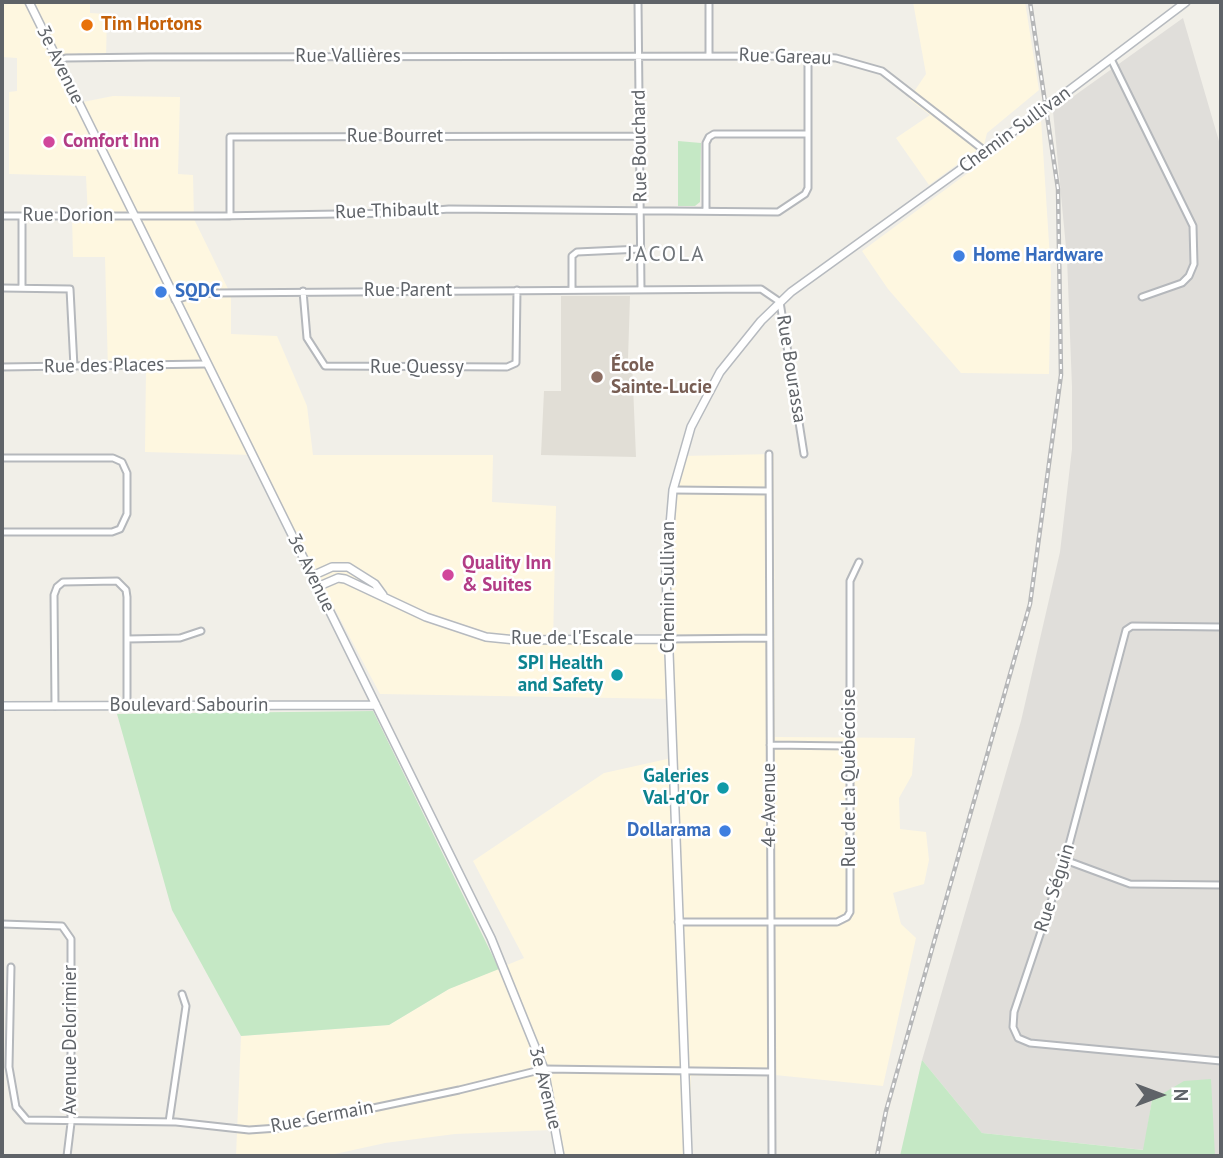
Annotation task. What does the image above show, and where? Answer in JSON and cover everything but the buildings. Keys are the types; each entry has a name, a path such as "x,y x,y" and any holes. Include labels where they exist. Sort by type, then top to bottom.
{"main road":[{"name":"3e Avenue","path":"29,2 491,938 544,1069 560,1156"},
{"name":"Chemin Sullivan","path":"688,1156 668,639 667,544 673,490 682,449 702,403 737,351 780,302 1183,3"},
{"name":"Rue de l'Escale","path":"312,576 332,567 348,567 375,584 383,596"},
{"name":"Rue de l'Escale","path":"317,587 338,578 452,627 486,637 516,640 668,639"},
{"name":"Boulevard Sabourin","path":"2,706 376,705"}],"street":[{"name":"Rue Bouchard","path":"638,2 641,289"},
{"path":"709,2 709,56"},
{"name":"Rue Gareau","path":"638,57 808,56 856,62 882,71 985,152"},
{"name":"Rue Thibault","path":"134,216 401,213 450,209 641,212 785,209 808,188 808,56"},
{"name":"Rue Vallières","path":"58,61 80,58 638,57"},
{"path":"1111,59 1193,226 1194,264 1189,276 1182,283 1142,297"},
{"path":"706,211 709,137 714,134 807,134"},
{"name":"Rue Bourret","path":"230,216 230,136 640,136"},
{"name":"Rue Dorion","path":"2,216 134,216"},
{"path":"22,216 22,288"},
{"path":"572,290 572,256 577,252 641,249"},
{"path":"2,288 70,289 74,367"},
{"name":"Rue Bourassa","path":"641,289 761,289 780,302 804,454"},
{"name":"Rue Parent","path":"175,300 195,293 641,289"},
{"name":"Rue Quessy","path":"303,291 307,338 325,366 507,367 516,363 517,290"},
{"name":"Rue des Places","path":"2,367 206,364"},
{"name":"4e Avenue","path":"769,454 772,1156"},
{"path":"2,458 118,460 127,473 127,514 124,526 112,531 2,532"},
{"path":"673,490 769,491"},
{"name":"Rue de La Québécoise","path":"770,922 837,922 847,917 850,912 850,581 859,562"},
{"path":"55,706 54,596 62,582 117,582 122,585 127,597 127,706"},
{"name":"Rue Séguin","path":"1221,627 1132,626 1126,630 1065,860 1014,1012 1013,1027 1018,1038 1030,1043 1221,1061"},
{"path":"127,639 180,638 201,631"},
{"name":"Rue de l'Escale","path":"668,639 769,638"},
{"path":"770,745 849,746"},
{"path":"1065,860 1130,884 1221,885"},
{"path":"678,922 770,922"},
{"name":"Avenue Delorimier","path":"2,924 62,926 71,939 71,1123 67,1156"},
{"name":"Rue Germain","path":"11,967 9,1067 16,1107 27,1120 71,1123 169,1122 249,1130 278,1128 544,1069 771,1072"},
{"path":"169,1122 186,1006 182,994"}],"shaded area":[{"path":"2,2 90,2 90,13 107,14 106,58 79,53 63,59 83,102 113,96 180,97 178,174 193,175 194,219 231,295 231,334 277,336 307,406 313,455 493,455 492,502 556,506 553,643 670,642 672,500 682,456 774,454 775,737 915,738 912,775 899,798 900,829 926,832 929,860 924,884 893,893 901,924 916,938 883,1086 775,1075 691,1076 691,1156 556,1156 551,1130 455,1134 385,1143 326,1156 236,1156 241,1036 389,1025 449,989 524,958 473,861 604,773 676,757 673,699 380,694 253,455 145,452 146,369 108,370 105,257 73,257 72,216 88,216 86,176 9,174 9,92 17,91 17,58 2,57"},
{"path":"913,2 1025,2 1039,90 987,133 984,145 929,185 896,138 930,115 909,99 926,74"},
{"path":"1183,18 1221,148 1221,1156 1211,1156 1152,1100 1144,1150 982,1133 922,1060 1021,721 1060,552 1072,449 1072,387 1067,258 1053,111"},
{"path":"1041,119 1051,274 1049,374 961,373 888,289 862,251"},
{"name":"École Sainte-Lucie","path":"561,296 630,296 628,359 632,362 636,457 541,455 544,391 561,391"}],"green space":[{"path":"678,141 701,143 700,202 695,206 678,206"},
{"path":"373,711 499,969 449,989 389,1025 241,1036 172,910 117,714"},
{"path":"922,1060 982,1133 1143,1150 1152,1100 1184,1081 1211,1079 1215,1156 900,1156"}],"railway":[{"path":"877,1156 886,1111 1030,604 1061,375 1058,189 1030,2"}],"place":[{"name":"Tim Hortons","path":"87,25"},
{"name":"Comfort Inn","path":"49,142"},
{"name":"Home Hardware","path":"959,256"},
{"name":"SQDC","path":"161,292"},
{"name":"École Sainte-Lucie","path":"597,377"},
{"name":"Quality Inn & Suites","path":"448,575"},
{"name":"SPI Health and Safety","path":"617,675"},
{"name":"Galeries Val-d'Or","path":"723,788"},
{"name":"Dollarama","path":"725,831"}],"district":[{"name":"JACOLA","path":"666,255"}]}
